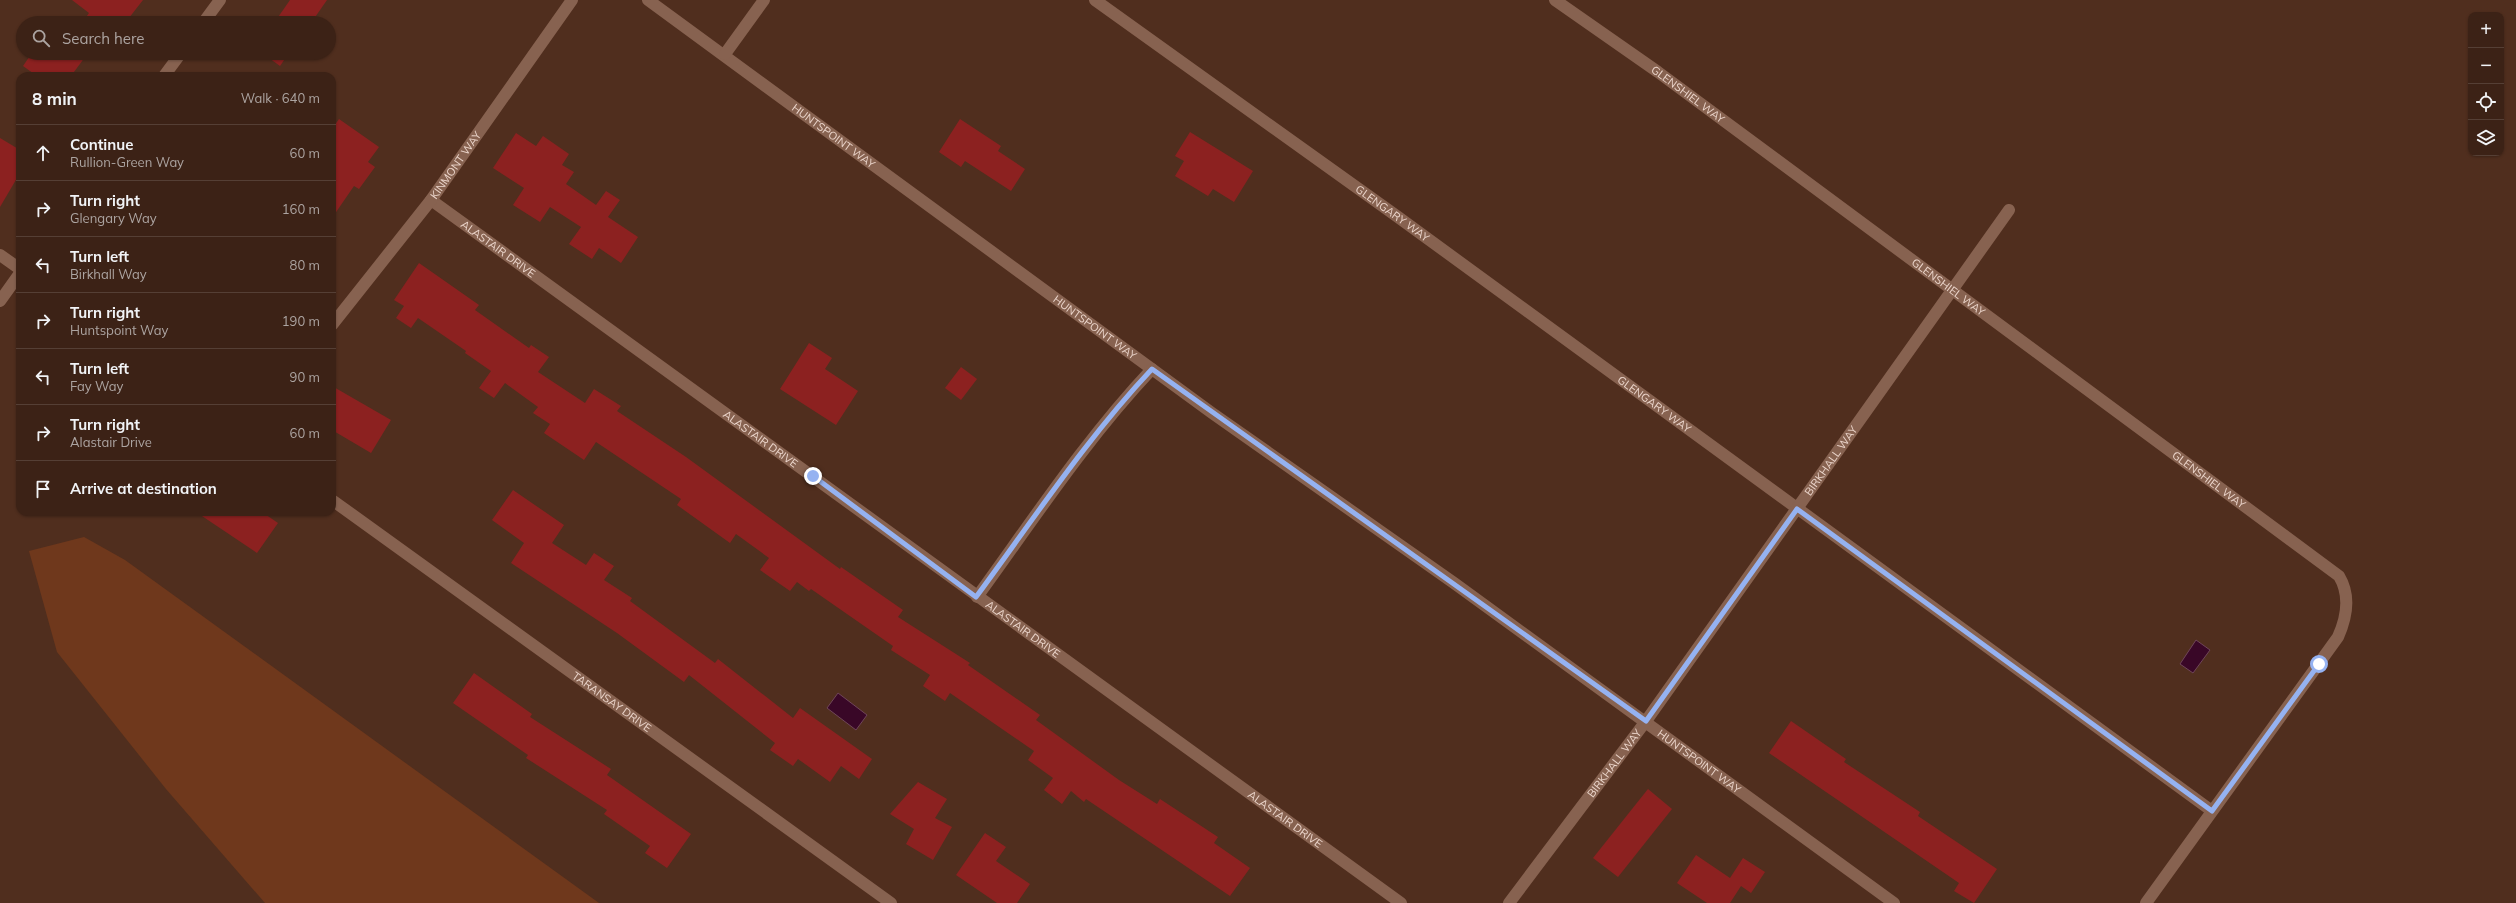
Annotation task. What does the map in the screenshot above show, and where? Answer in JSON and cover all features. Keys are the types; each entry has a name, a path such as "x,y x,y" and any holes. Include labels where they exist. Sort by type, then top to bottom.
{"street":[{"path":"208,16 220,0"},
{"name":"KINMONT WAY","path":"336,320 431,200 572,0"},
{"name":"HUNTSPOINT WAY","path":"648,0 725,54 1152,369 1646,721 1894,903"},
{"path":"725,54 764,0"},
{"name":"GLENGARY WAY","path":"1095,0 2212,811"},
{"name":"GLENSHIEL WAY","path":"1555,0 1658,72 1953,291 2104,400 2186,464 2278,529 2339,576 2347,595 2346,615 2338,637 2212,811"},
{"path":"167,72 176,60"},
{"name":"ALASTAIR DRIVE","path":"431,200 826,485 976,597 1401,903"},
{"name":"BIRKHALL WAY","path":"1509,903 1646,721 1953,291 2009,210"},
{"path":"0,255 16,266"},
{"path":"0,301 16,279"},
{"path":"976,597 1097,433 1121,402 1152,369"},
{"name":"TARANSAY DRIVE","path":"336,503 891,903"},
{"path":"2146,903 2212,811"}],"shaded area":[{"path":"84,537 125,560 599,903 265,903 166,789 57,652 29,551"},
{"path":"2196,640 2210,650 2193,673 2180,664"},
{"path":"838,693 867,715 856,730 827,708"}],"building":[{"path":"72,0 143,0 130,16 87,16 89,13"},
{"path":"290,0 327,0 316,16 279,16"},
{"path":"27,60 83,60 74,72 31,72 23,66"},
{"path":"272,60 284,60 280,66"},
{"path":"339,119 379,147 368,162 375,167 359,189 354,186 336,212 336,123"},
{"path":"960,119 1001,146 998,151 1025,169 1011,191 965,161 961,167 939,152"},
{"path":"1190,132 1253,171 1234,202 1213,189 1208,196 1175,176 1184,161 1175,156"},
{"path":"516,133 536,146 543,136 569,154 562,165 574,172 566,184 596,205 606,191 620,200 608,217 638,237 621,263 599,248 592,259 569,244 581,227 550,207 540,222 513,205 524,188 493,168"},
{"path":"0,138 16,148 16,180 0,207"},
{"path":"419,263 479,305 475,310 529,348 531,345 549,357 538,372 585,403 594,389 621,406 617,411 686,457 840,569 841,567 903,610 898,617 970,663 968,665 1040,715 1036,720 1119,780 1157,804 1160,799 1218,837 1214,843 1250,868 1230,896 1086,799 1084,802 1071,791 1062,804 1044,790 1053,778 1028,760 1034,751 950,693 945,701 923,686 930,675 891,650 893,646 811,589 809,591 797,582 790,591 760,570 769,558 736,534 730,543 677,505 681,499 596,442 584,460 544,433 550,424 533,413 538,407 505,383 494,398 479,388 491,371 465,353 466,351 418,318 411,328 396,318 404,306 394,300"},
{"path":"809,343 832,358 825,369 858,391 836,425 780,389"},
{"path":"961,367 977,379 961,400 945,388"},
{"path":"336,388 391,420 371,453 336,432"},
{"path":"513,490 564,525 552,543 586,565 594,553 614,566 604,580 632,598 630,601 715,663 718,659 793,718 800,708 872,759 859,779 841,766 830,782 798,759 793,766 770,750 775,743 689,675 684,682 617,633 511,563 524,543 492,520"},
{"path":"202,516 268,516 278,523 257,553"},
{"path":"474,673 532,714 530,717 611,769 607,775 691,834 667,868 645,853 650,846 604,814 607,810 526,758 528,755 453,703"},
{"path":"1791,721 1846,759 1844,762 1920,812 1918,816 1997,869 1974,903 1954,891 1959,883 1769,753"},
{"path":"918,782 947,799 935,818 952,827 933,860 906,844 914,829 890,814"},
{"path":"1648,789 1672,809 1618,877 1593,858"},
{"path":"985,833 1006,847 996,861 1030,884 1017,903 997,903 956,875"},
{"path":"1696,855 1730,878 1743,858 1765,872 1751,893 1741,886 1730,903 1707,903 1677,883"}],"route":[{"path":"813,476 972,592 976,597 1097,433 1121,402 1152,369 1646,721 1797,509 2212,811 2319,664"}]}
